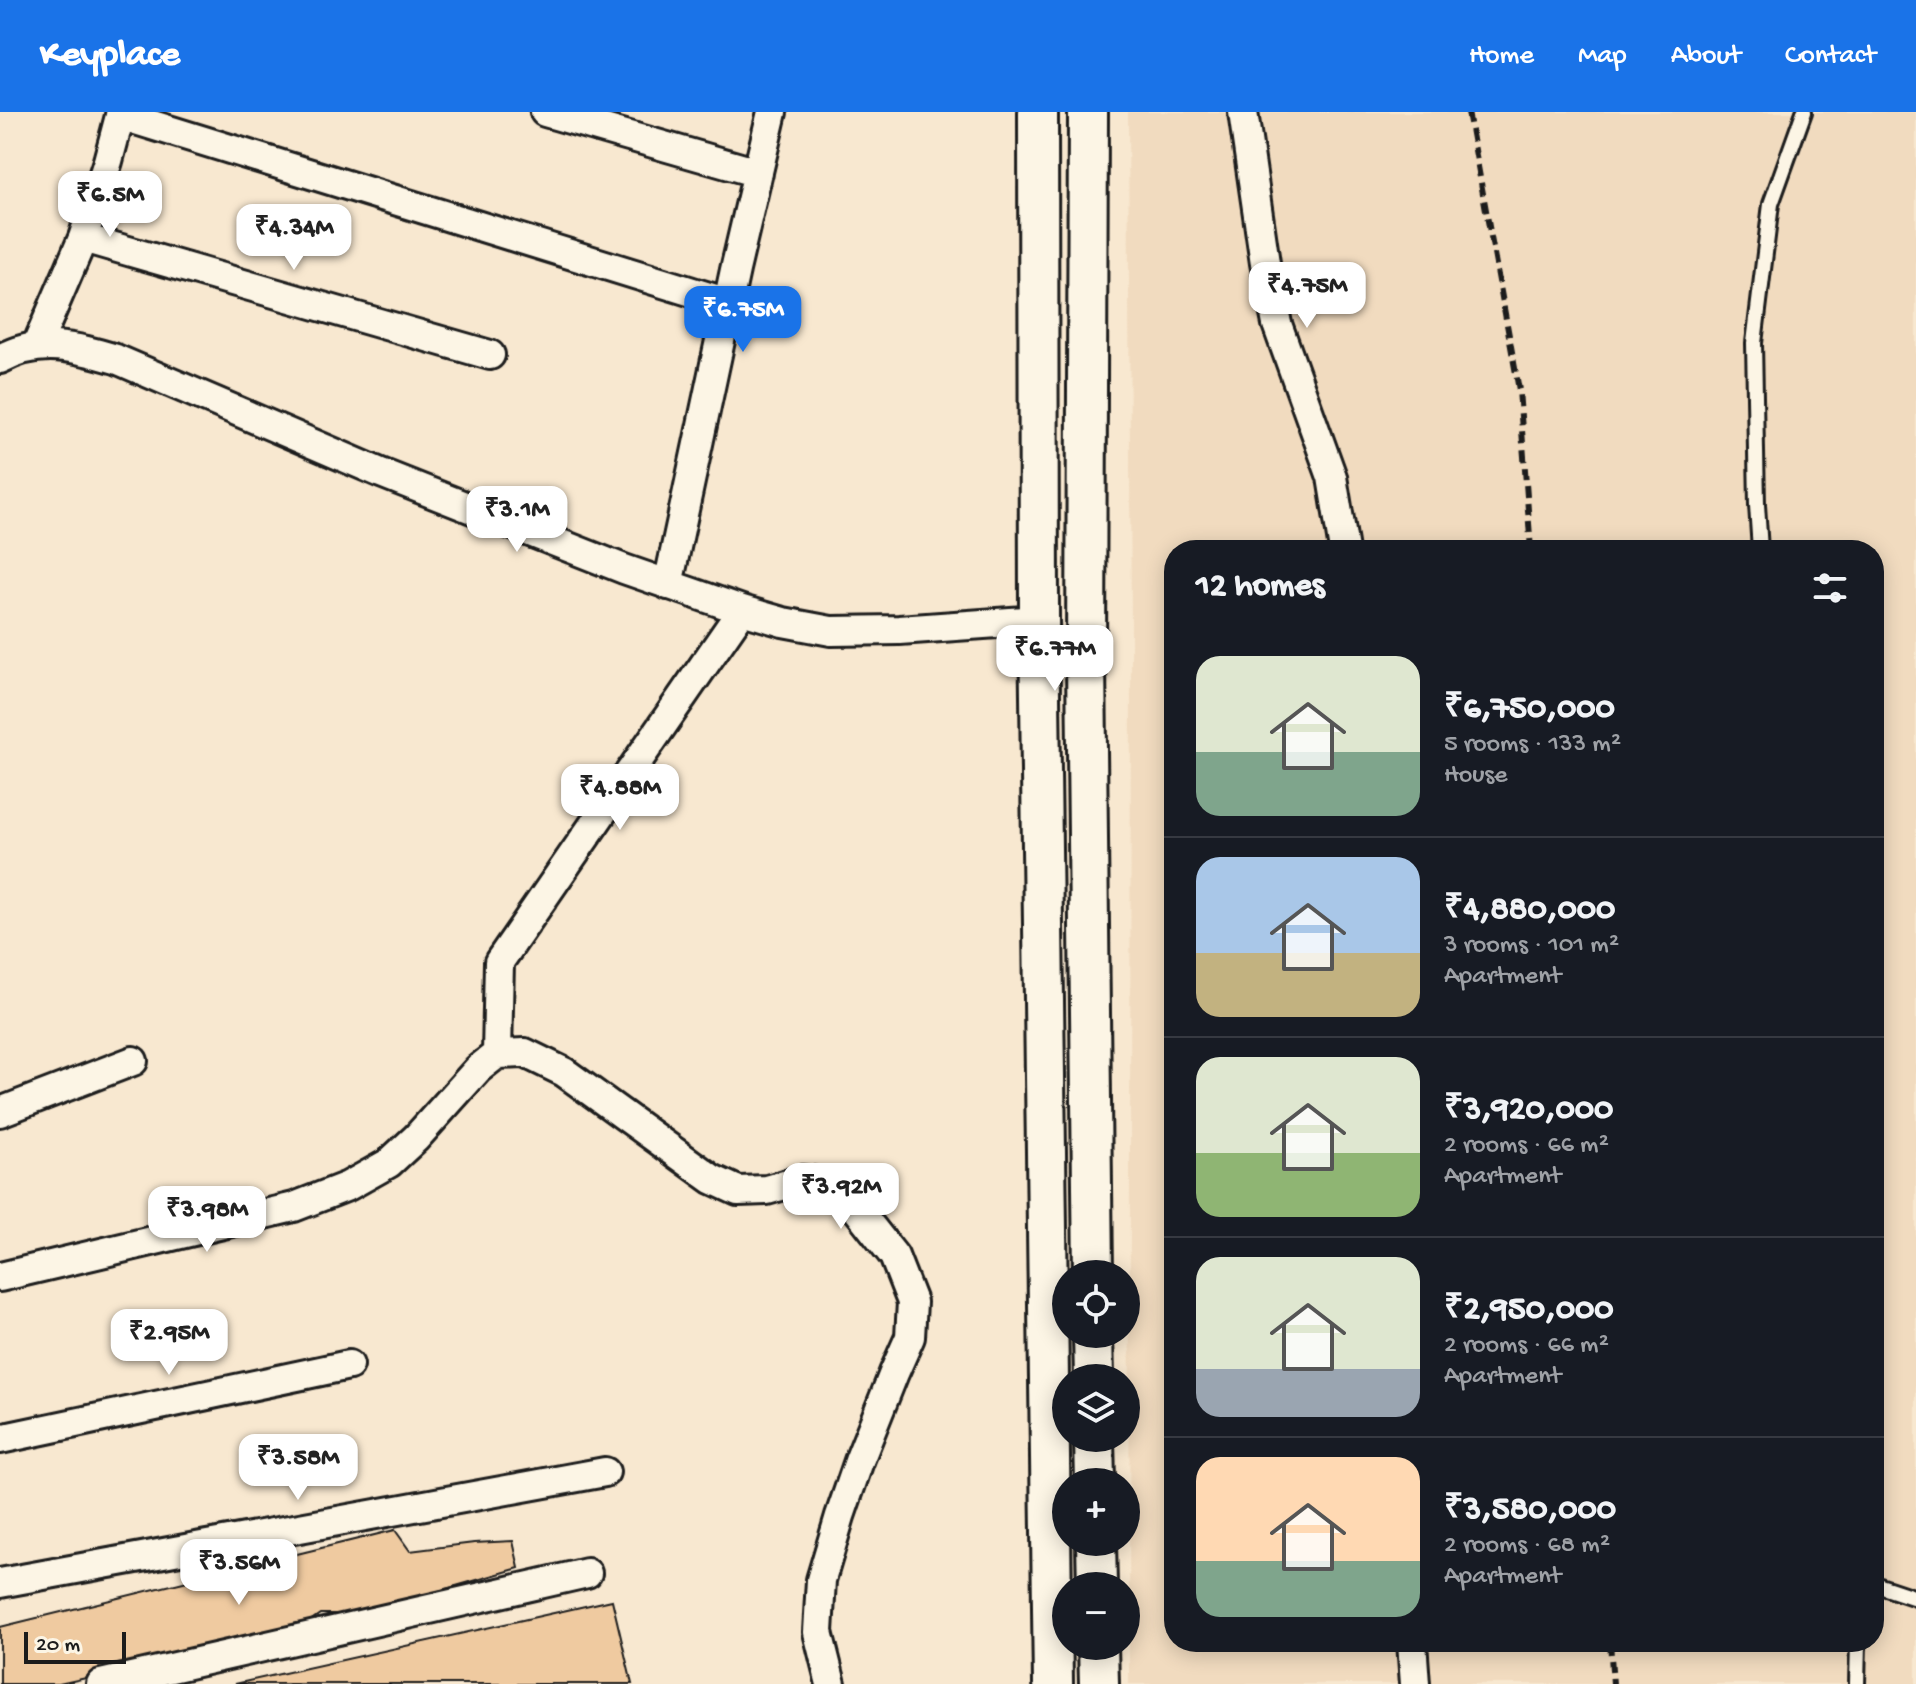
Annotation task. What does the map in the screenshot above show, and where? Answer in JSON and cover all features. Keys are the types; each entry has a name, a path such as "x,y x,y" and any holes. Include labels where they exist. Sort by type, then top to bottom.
{"main road":[{"path":"1038,112 1039,620 1053,1684"},
{"path":"1088,112 1086,662 1093,1260"},
{"path":"1098,1660 1099,1684"}],"street":[{"path":"545,112 758,173"},
{"path":"668,585 772,112"},
{"path":"1243,112 1277,324 1332,477 1342,540"},
{"path":"37,345 83,238 120,114 728,303"},
{"path":"83,238 490,355"},
{"path":"0,359 37,345 76,347 116,359 381,473 668,585 783,622 831,631 899,630 1039,620"},
{"path":"497,1054 499,962 742,610"},
{"path":"0,1277 294,1207 348,1186 389,1163 416,1138 478,1069 497,1054 525,1053 564,1072 712,1179 738,1191 767,1190 802,1180 825,1183 845,1194 894,1256 912,1302 910,1337 859,1461 821,1580 818,1632 831,1684"},
{"path":"0,1112 133,1061"},
{"path":"0,1439 349,1365"},
{"path":"0,1583 605,1472"},
{"path":"101,1684 587,1573"},
{"path":"1413,1652 1415,1684"}],"lane":[{"path":"1759,540 1754,343 1771,204 1804,112"},
{"path":"1884,1587 1916,1598"},
{"path":"1857,1684 1858,1652"}],"shaded area":[{"path":"1128,112 1916,112 1916,1684 1129,1684 1129,1660 1140,1660 1140,1572 1129,1572 1129,1556 1140,1556 1140,1468 1129,1468 1129,1452 1140,1452 1140,1364 1130,1364 1130,1348 1140,1348 1140,1260 1130,1260"}],"building":[{"path":"395,1530 410,1551 513,1541 519,1568 421,1596 391,1609 360,1614 320,1614 294,1632 59,1684 0,1684 0,1627"},
{"path":"612,1600 632,1684 235,1684"}],"railway":[{"path":"1468,112 1519,390 1530,540"},
{"path":"1611,1652 1613,1684"}]}
